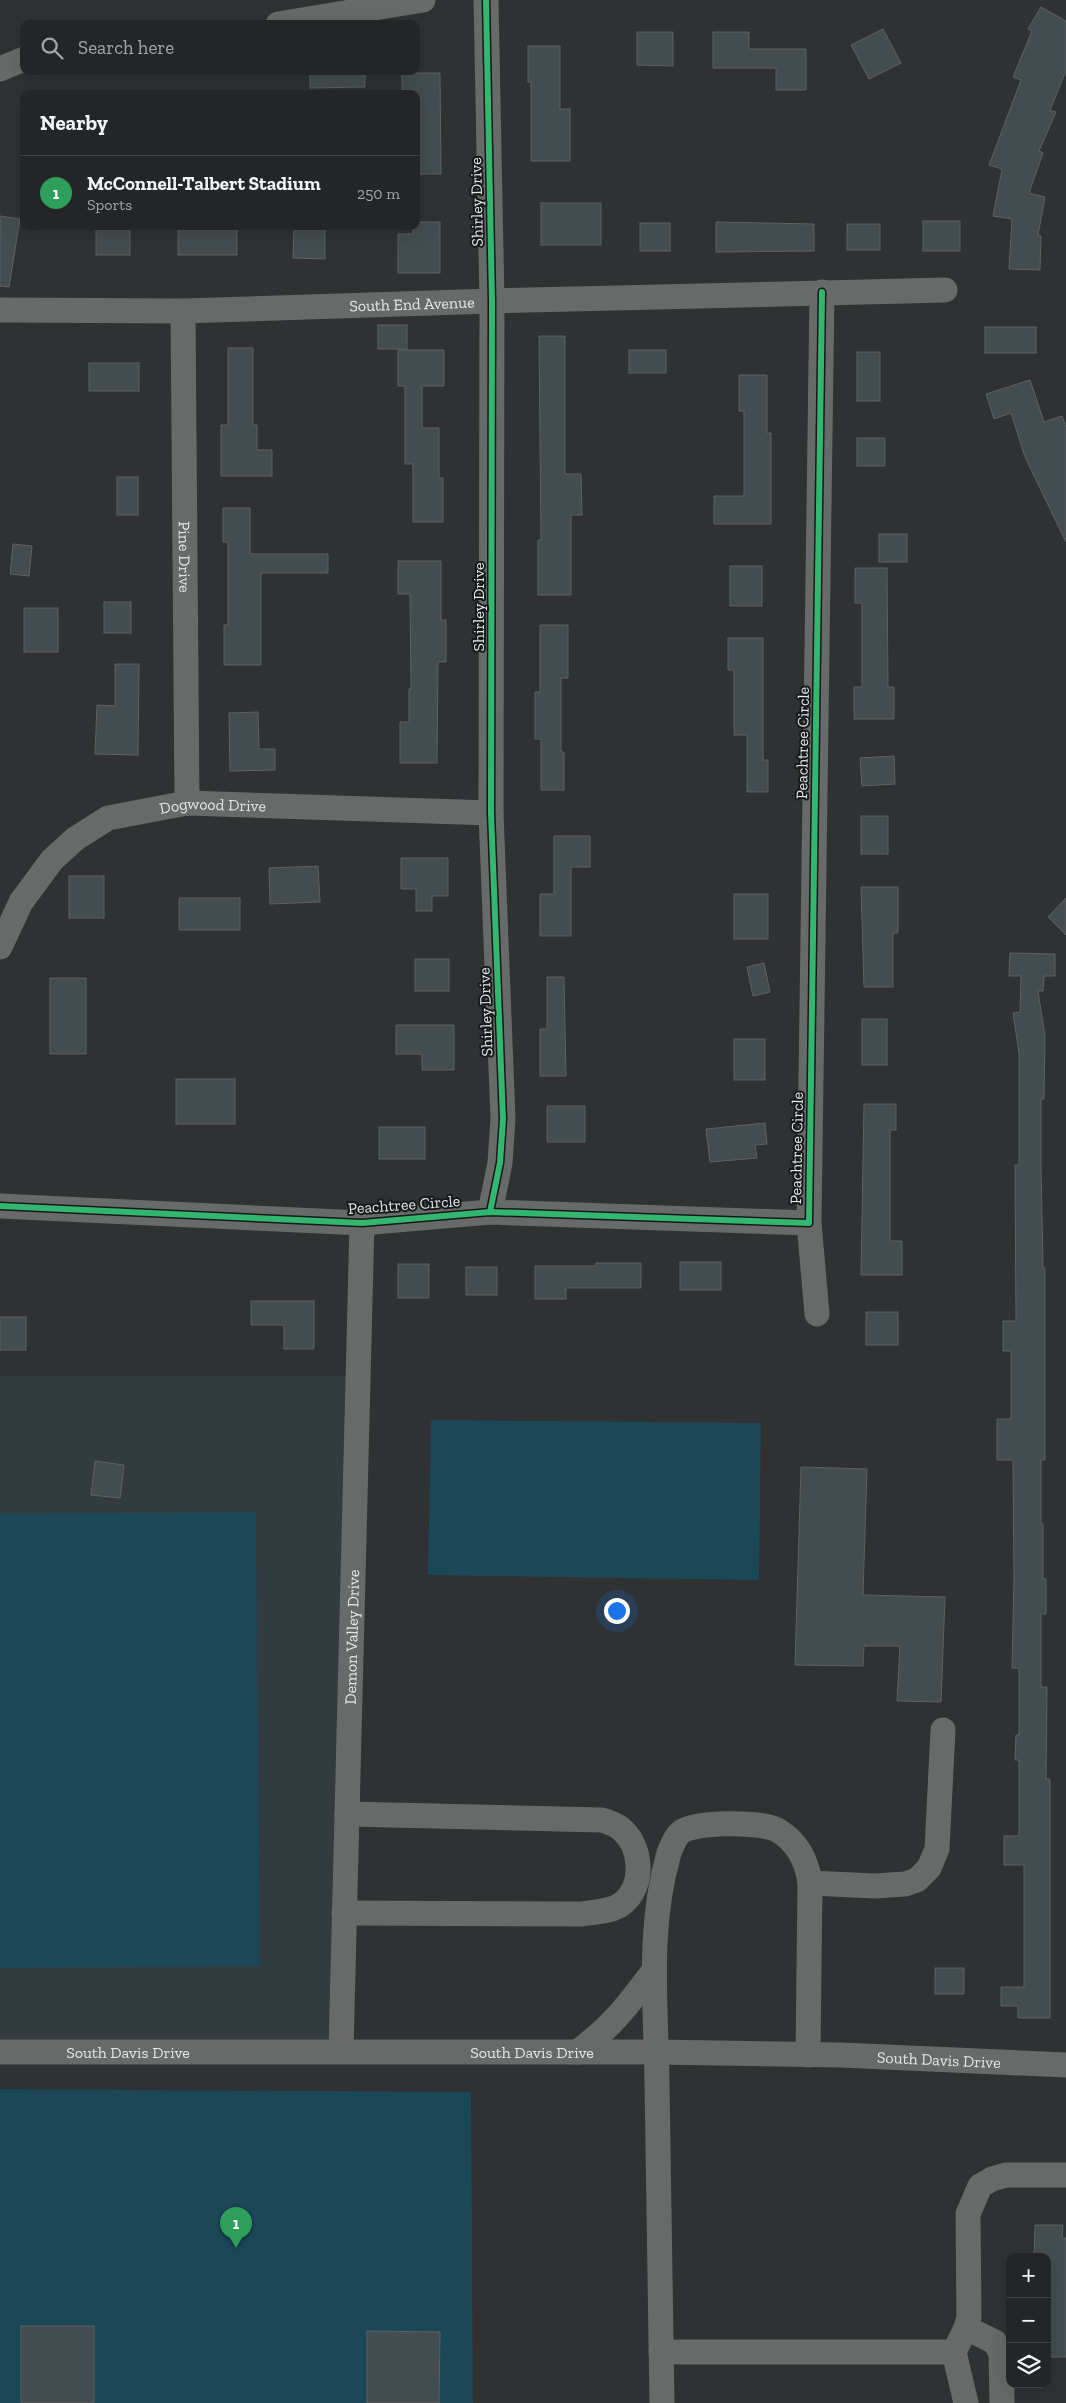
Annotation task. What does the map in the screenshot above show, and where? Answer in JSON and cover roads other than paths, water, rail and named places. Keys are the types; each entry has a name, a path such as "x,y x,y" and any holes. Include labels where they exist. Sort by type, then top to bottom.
{"street":[{"path":"302,20 423,0"},
{"name":"Shirley Drive","path":"486,0 492,300 491,813 503,1119 500,1163 490,1212"},
{"path":"0,68 20,60"},
{"name":"South End Avenue","path":"0,310 183,311 492,300 945,290"},
{"name":"Peachtree Circle","path":"817,1314 809,1223 822,292"},
{"name":"Pine Drive","path":"183,311 188,803"},
{"name":"Dogwood Drive","path":"0,948 21,902 52,860 75,839 108,818 188,803 491,813"},
{"name":"Peachtree Circle","path":"0,1206 362,1223 490,1212 809,1223"},
{"name":"Demon Valley Drive","path":"341,2051 362,1223"},
{"path":"810,1883 876,1886 905,1884 917,1880 929,1868 937,1849 943,1730"},
{"path":"344,1913 582,1914 608,1910 623,1903 635,1887 638,1866 636,1851 629,1838 620,1827 602,1820 561,1817 347,1814"},
{"path":"577,2052 602,2035 624,2010 652,1972 667,1930 662,1878 670,1850 680,1833 694,1826 734,1823 777,1829 798,1847 808,1867 810,1883 808,2055"},
{"path":"652,1972 656,2052 662,2403"},
{"name":"South Davis Drive","path":"0,2052 656,2052 808,2055 1066,2065"},
{"path":"966,2403 954,2352 966,2328 969,2317 968,2214 980,2186 992,2179 1006,2176 1066,2176"},
{"path":"966,2328 995,2342 1001,2353 1002,2403"},
{"path":"661,2352 954,2352"}],"place":[{"name":"McConnell-Talbert Stadium","path":"236,2248"}]}
